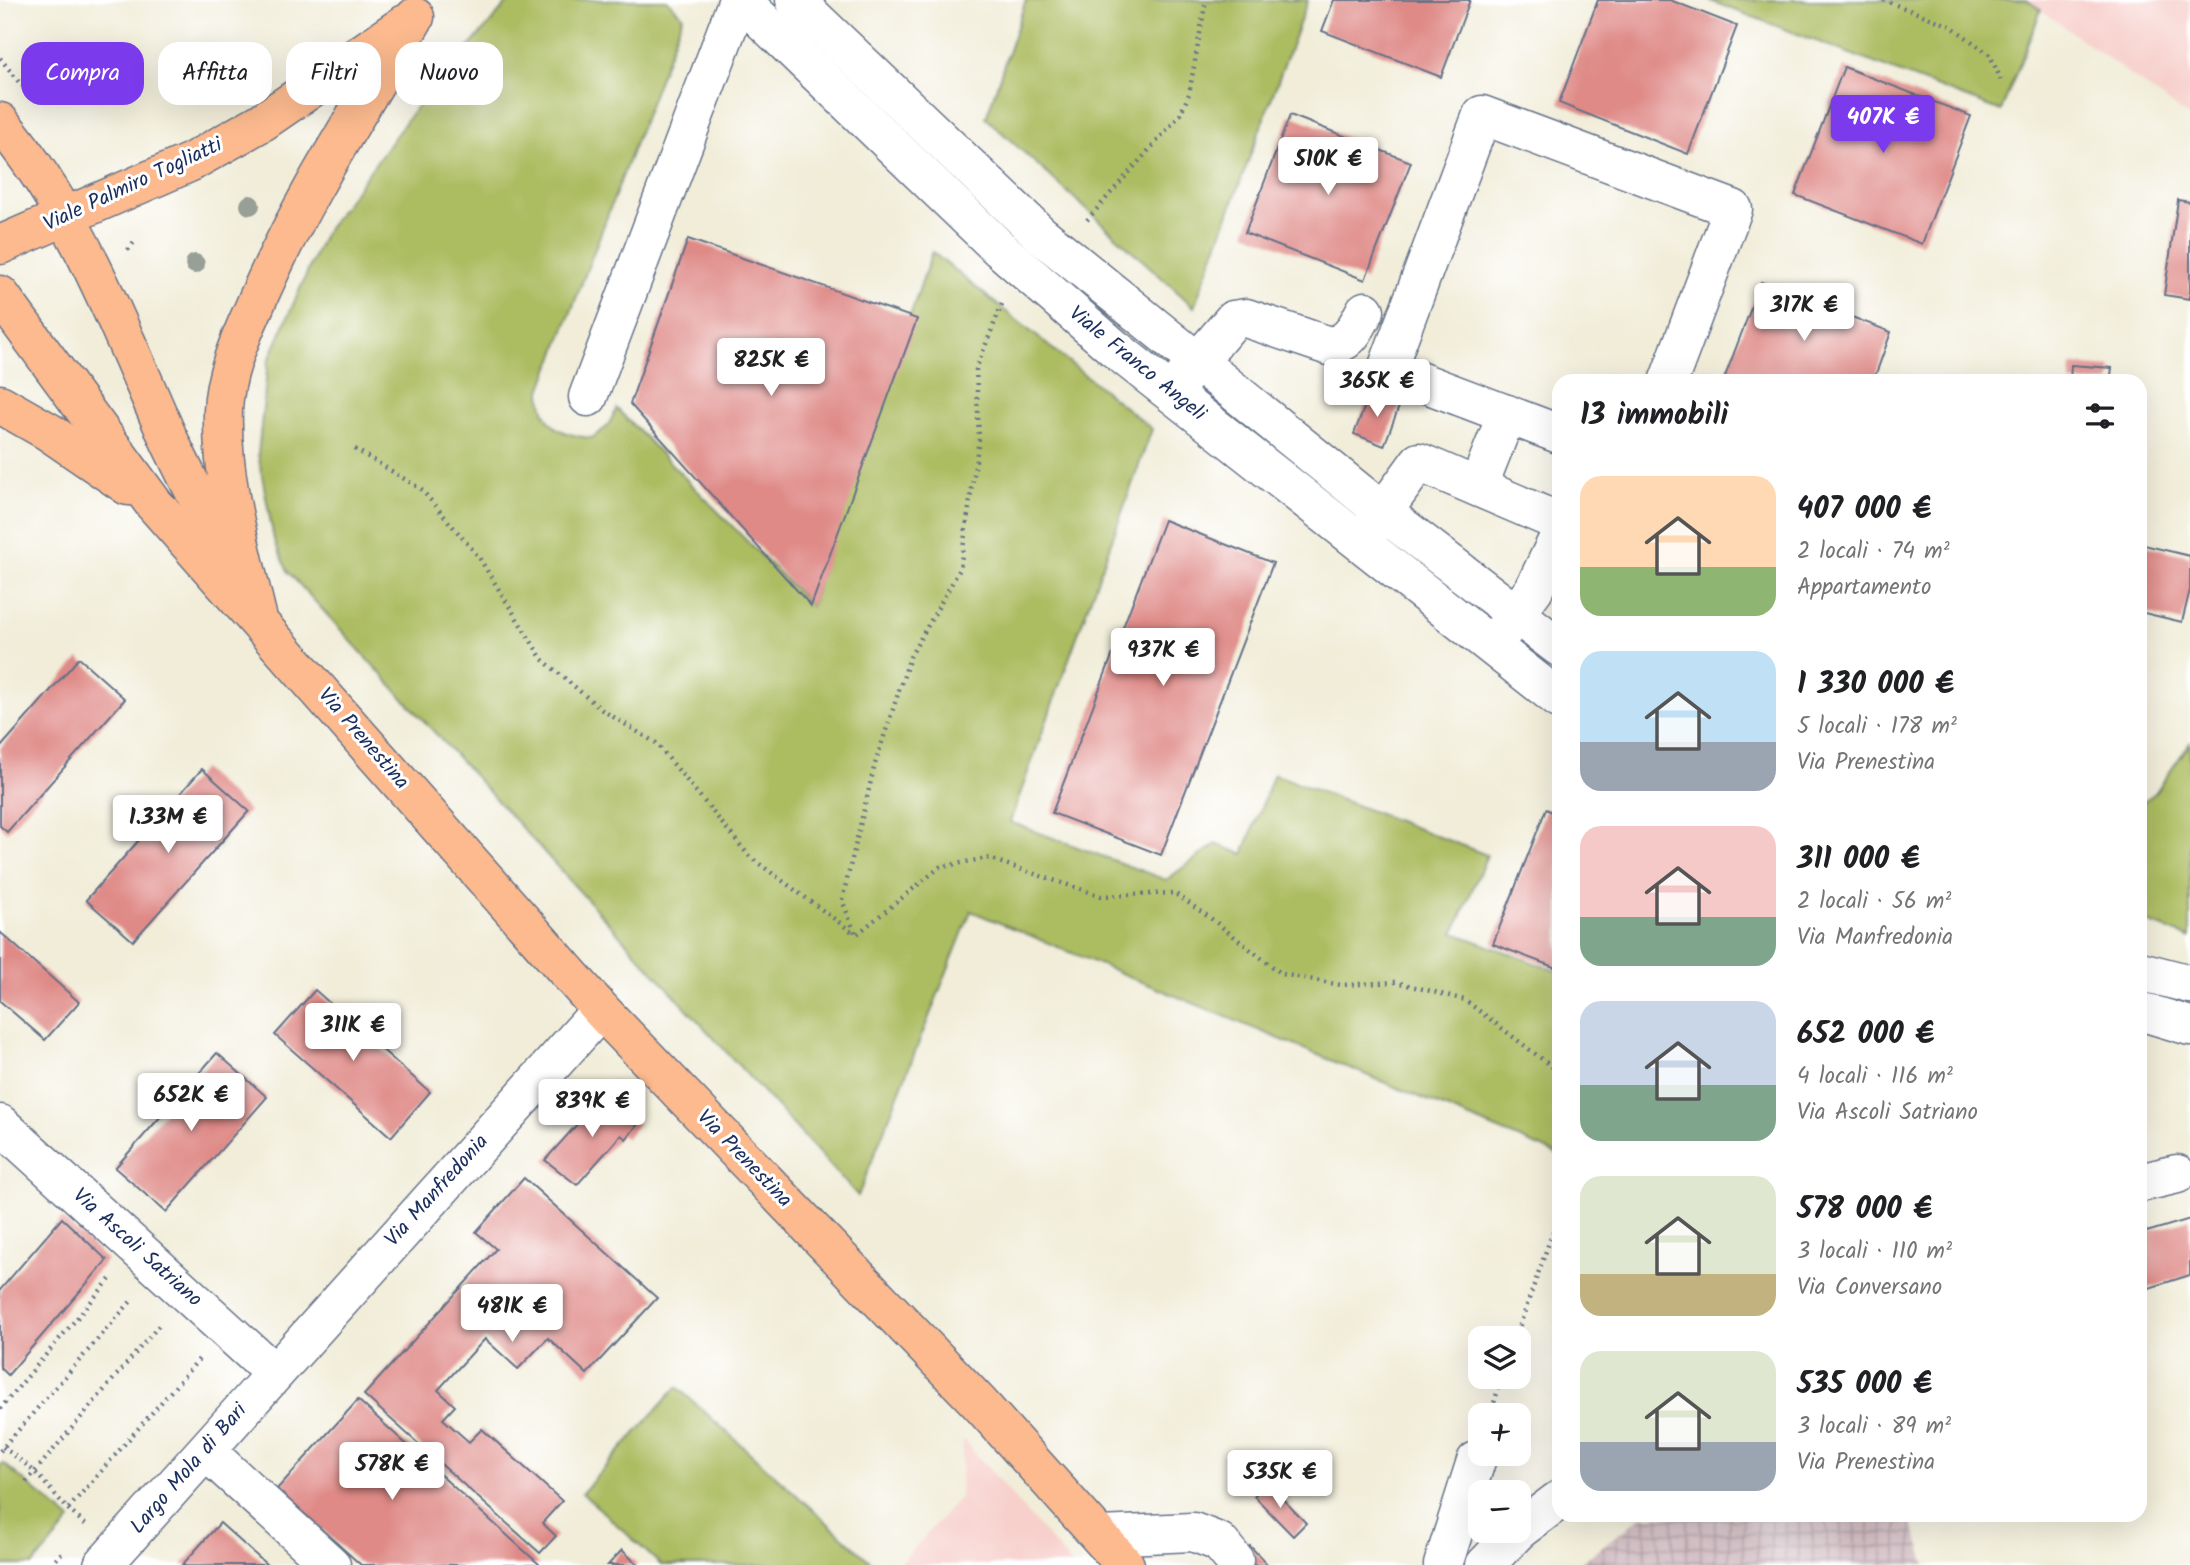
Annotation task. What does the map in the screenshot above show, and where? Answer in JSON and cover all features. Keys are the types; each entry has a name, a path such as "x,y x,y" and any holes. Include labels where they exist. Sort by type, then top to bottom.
{"main road":[{"name":"Viale Palmiro Togliatti","path":"0,245 191,162 262,122 425,9"},
{"path":"258,620 235,519 226,463 223,408 230,369 269,271 295,222 425,9"},
{"name":"Via Prenestina","path":"0,121 68,217 171,443 258,620"},
{"name":"Via Prenestina","path":"0,295 154,503 601,1010 980,1404 1125,1565"},
{"path":"0,404 50,432 154,503"}],"street":[{"name":"Viale Franco Angeli","path":"588,397 739,0 1000,249 1171,394 1552,694"},
{"name":"Viale Franco Angeli","path":"795,0 1040,234 1383,512 1552,642"},
{"path":"1552,431 1387,369 1482,115 1733,209 1671,374"},
{"path":"1171,394 1195,362 1233,320 1245,318 1329,346 1341,345 1349,338 1365,311"},
{"path":"1478,487 1507,414"},
{"path":"1360,544 1419,462 1552,519"},
{"path":"1491,646 1543,574 1552,553"},
{"path":"2147,973 2190,984"},
{"name":"Via Manfredonia","path":"274,1372 601,1010"},
{"path":"2147,1013 2190,1026"},
{"name":"Via Ascoli Satriano","path":"0,1124 274,1372"},
{"path":"2147,1181 2177,1174"},
{"name":"Largo Mola di Bari","path":"103,1565 274,1372"},
{"path":"205,1451 331,1565"},
{"path":"1443,1565 1474,1466"},
{"path":"1531,1521 1552,1505"},
{"path":"1100,1536 1193,1532 1219,1542 1234,1560"},
{"path":"1485,1565 1506,1543"}],"path":[{"path":"1087,220 1180,115 1189,94 1206,0"},
{"path":"1883,0 1951,26 1990,55 2001,80"},
{"path":"856,935 842,900 875,764 911,657 960,569 979,439 976,369 1004,301"},
{"path":"355,449 421,489 478,556 542,659 602,710 656,743 750,857 856,935"},
{"path":"856,935 940,867 987,858 1101,896 1174,893 1282,974 1341,985 1396,982 1465,1000 1552,1067"},
{"path":"1520,1326 1552,1234"},
{"path":"0,1409 118,1271"},
{"path":"140,1290 2,1449 34,1471 68,1509 203,1354"},
{"path":"26,1482 166,1318"}],"shaded area":[{"path":"2027,0 2190,0 2190,118"},
{"path":"963,1439 1072,1565 899,1565 960,1497"},
{"path":"1634,1522 1912,1522 1926,1565 1578,1565"}],"green space":[{"path":"510,0 667,0 683,16 541,391 542,403 549,420 562,431 592,438 607,427 617,409 811,606 932,252 1152,429 1010,822 1166,880 1216,844 1243,854 1274,774 1487,855 1454,933 1552,969 1552,1152 971,911 858,1196 288,572 274,540 258,454 268,362 324,234 418,105 503,105 503,42 473,42"},
{"path":"1026,0 1308,0 1194,307 986,118"},
{"path":"1708,0 2027,0 2041,10 2001,111"},
{"path":"2190,743 2190,938 2147,922 2147,799 2155,793"},
{"path":"677,1387 874,1565 661,1565 582,1493"},
{"path":"3,1463 71,1520 33,1565 0,1565 0,1466"}],"building":[{"path":"1334,0 1470,0 1441,77 1322,31"},
{"path":"1598,0 1670,0 1737,26 1688,154 1559,103"},
{"path":"1844,67 1971,116 1922,244 1795,195"},
{"path":"1290,115 1411,162 1365,280 1245,233"},
{"path":"2178,200 2190,202 2190,299 2164,295"},
{"path":"688,239 917,319 811,606 630,404"},
{"path":"1761,282 1891,332 1876,374 1726,374"},
{"path":"2071,365 2112,368 2111,374 2070,374"},
{"path":"1370,393 1400,404 1384,446 1354,434"},
{"path":"1164,520 1273,563 1161,855 1052,813"},
{"path":"2147,546 2190,556 2190,590 2182,622 2147,614"},
{"path":"79,658 125,699 7,832 0,826 0,748"},
{"path":"202,769 249,811 133,941 86,900"},
{"path":"1546,809 1552,812 1552,966 1493,944"},
{"path":"0,932 79,1002 45,1040 0,1001"},
{"path":"315,990 430,1092 391,1137 275,1035"},
{"path":"217,1053 267,1097 166,1212 115,1168"},
{"path":"606,1092 638,1124 626,1139 621,1135 577,1185 545,1160"},
{"path":"524,1178 657,1298 587,1374 548,1338 518,1369 485,1339 438,1390 455,1406 443,1419 469,1442 482,1429 562,1501 542,1523 556,1536 540,1553 364,1395 496,1249 476,1232"},
{"path":"62,1218 107,1260 8,1375 0,1367 0,1290"},
{"path":"2190,1219 2190,1275 2147,1289 2147,1232"},
{"path":"358,1400 540,1565 361,1565 277,1489"},
{"path":"1267,1483 1306,1523 1293,1536 1254,1496"},
{"path":"220,1523 267,1565 182,1565"},
{"path":"1250,1546 1268,1565 1229,1565"},
{"path":"622,1550 638,1565 608,1565"}]}
